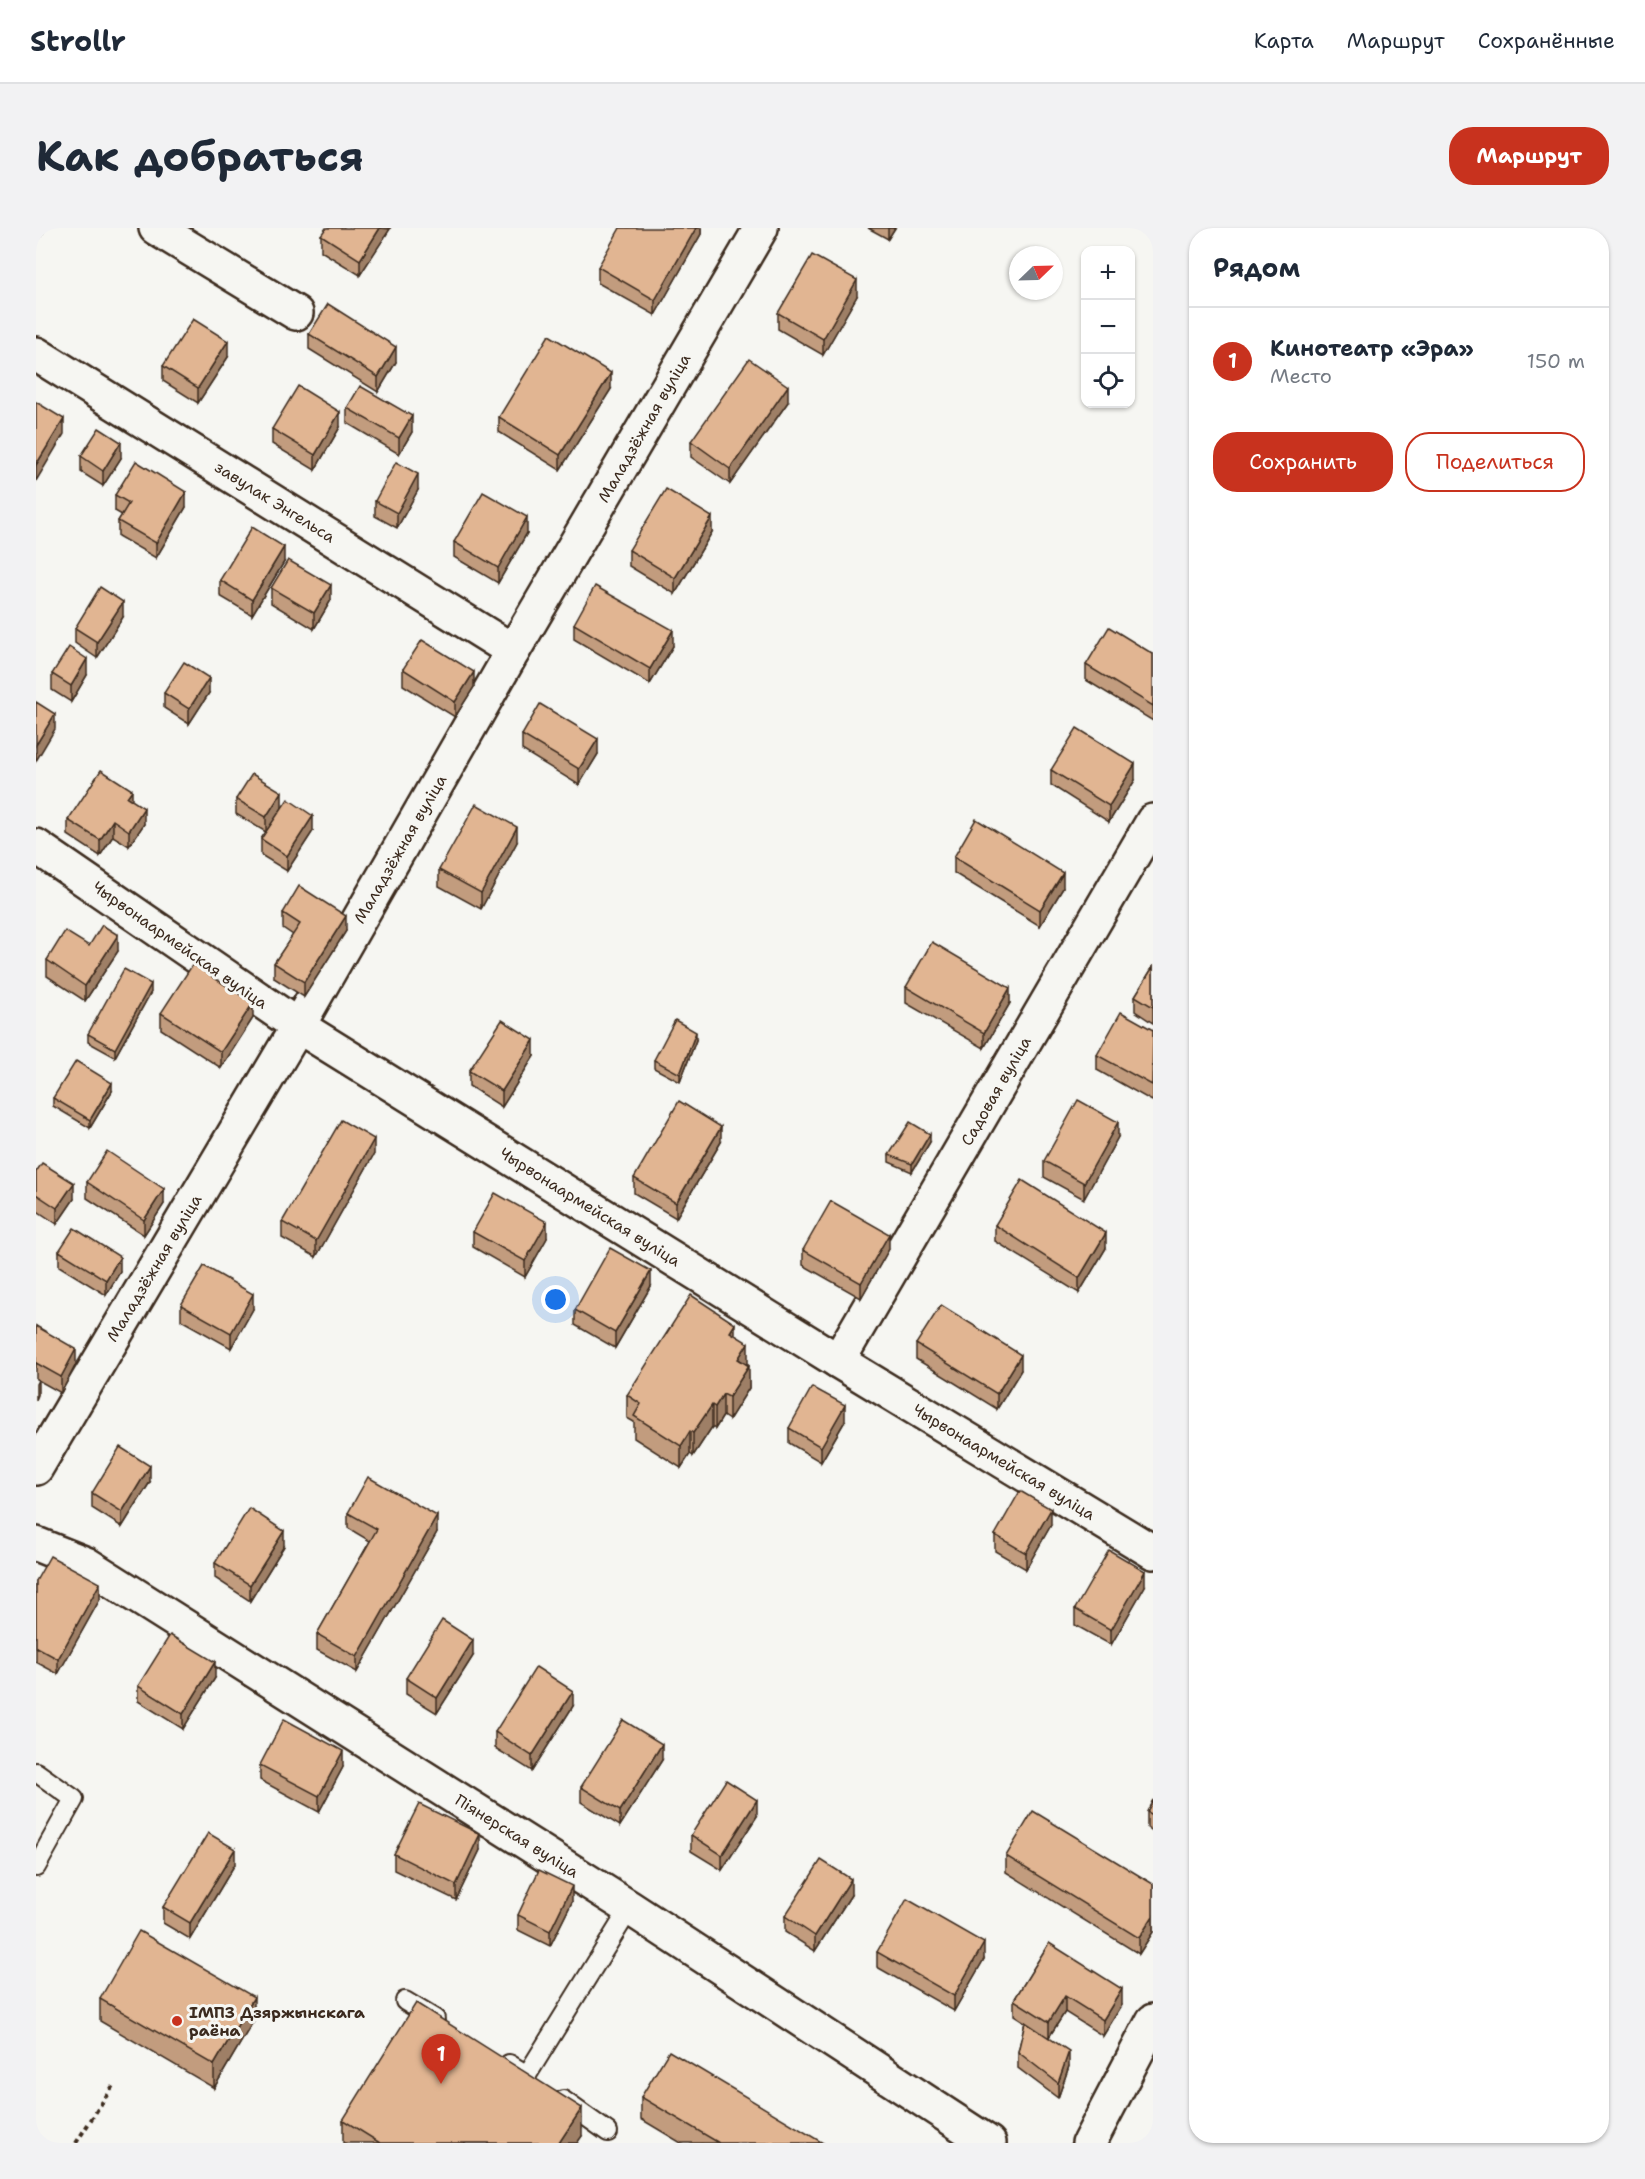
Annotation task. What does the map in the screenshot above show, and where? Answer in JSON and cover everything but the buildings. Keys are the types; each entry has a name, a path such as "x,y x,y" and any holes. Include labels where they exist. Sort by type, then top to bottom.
{"street":[{"path":"156,228 296,314"},
{"name":"Маладзёжная вуліца","path":"36,1468 298,1026 513,651 761,228"},
{"name":"завулак Энгельса","path":"36,354 513,651"},
{"name":"Садовая вуліца","path":"838,1361 1153,821"},
{"name":"Чырвонаармейская вуліца","path":"36,846 298,1026 838,1361 1153,1552"},
{"name":"Піянерская вуліца","path":"36,1544 86,1564 630,1908 989,2143"},
{"path":"1089,2143 1153,2021"}],"lane":[{"path":"36,1772 74,1799 36,1867"},
{"path":"527,2075 630,1908"},
{"path":"405,2001 446,2025"},
{"path":"497,2057 527,2075 608,2132"}],"path":[{"path":"76,2143 114,2084"}],"place":[{"name":"ІМПЗ Дзяржынскага раёна","path":"177,2021"},
{"name":"Кинотеатр «Эра»","path":"441,2084"}]}
